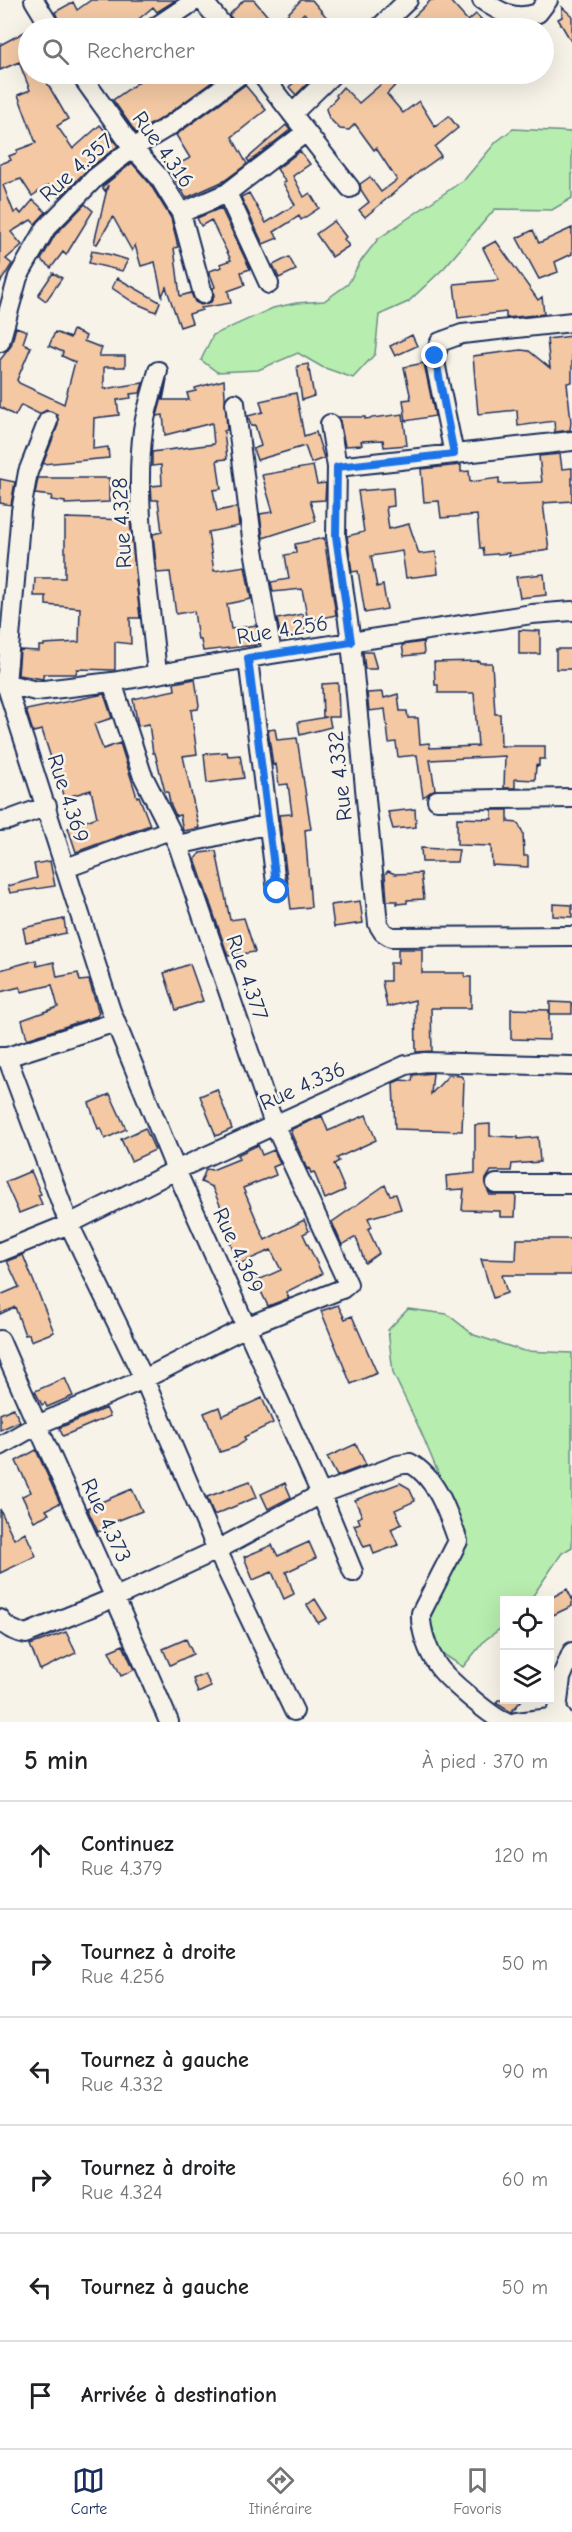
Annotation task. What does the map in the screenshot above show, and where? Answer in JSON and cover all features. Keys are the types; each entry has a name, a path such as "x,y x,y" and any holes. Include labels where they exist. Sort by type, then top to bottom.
{"street":[{"path":"34,0 45,18"},
{"path":"389,18 408,0"},
{"path":"482,0 500,13 519,17 538,14 548,0"},
{"path":"174,18 207,2 218,18"},
{"name":"Rue 4.316","path":"90,84 133,148 159,177 181,213 203,294"},
{"name":"Rue 4.357","path":"0,342 4,313 18,277 46,228 95,178 133,148 171,125 227,84"},
{"path":"269,84 350,188"},
{"path":"292,114 323,84"},
{"path":"181,213 227,193 306,132"},
{"path":"227,193 269,285"},
{"path":"454,454 436,367 435,356 441,342 462,334 572,322"},
{"name":"Rue 4.328","path":"157,674 142,520 141,455 144,428 158,371"},
{"path":"235,403 252,538 272,654"},
{"path":"3,683 23,501 36,445 48,422"},
{"name":"Rue 4.332","path":"330,424 337,467 336,536 351,642 378,924 383,932 391,937 572,936"},
{"path":"337,467 572,441"},
{"name":"Rue 4.256","path":"3,683 36,691 112,682 272,654 532,614 572,611"},
{"path":"248,658 277,891"},
{"name":"Rue 4.377","path":"112,682 142,774 174,837 274,1124 348,1284 342,1289 248,1326"},
{"name":"Rue 4.369","path":"3,683 47,807 116,1022 176,1170 248,1326 321,1494"},
{"path":"437,800 572,798"},
{"path":"0,821 47,807"},
{"path":"66,868 174,837 268,824"},
{"path":"116,1022 3,1057 69,1224 144,1379 217,1550 294,1711"},
{"name":"Rue 4.336","path":"0,1252 69,1224 176,1170 406,1065 424,1062 572,1066"},
{"path":"496,1184 572,1184"},
{"path":"0,1446 36,1425 144,1379 248,1326"},
{"name":"Rue 4.373","path":"0,1340 36,1425 116,1597 169,1722"},
{"path":"0,1619 4,1625 16,1632 26,1634 116,1597 217,1550 321,1494 410,1462 423,1470 433,1483 458,1541 421,1613 420,1624 437,1665 508,1722 551,1718 564,1721"},
{"path":"321,1494 353,1572"},
{"path":"564,1721 557,1710 559,1689 572,1652"}],"green space":[{"path":"513,129 572,132 572,198 552,210 495,209 444,268 408,302 379,315 375,354 353,378 322,367 298,353 258,370 217,372 201,360 213,335 273,308 296,303 324,301 348,284 360,262 378,239 465,179 496,142"},
{"path":"408,1309 447,1314 474,1335 524,1351 572,1353 572,1547 562,1553 533,1596 500,1596 500,1629 485,1640 463,1667 440,1652 430,1619 448,1578 465,1548 457,1518 393,1373 388,1330"}],"building":[{"path":"91,0 176,0 157,12 153,7 140,18 58,18 55,12 73,2 77,10"},
{"path":"244,0 254,0 269,18 232,18 229,15"},
{"path":"301,0 312,0 327,18 308,18 304,13 299,18 284,18"},
{"path":"431,0 449,0 465,18 412,18"},
{"path":"562,7 572,16 572,43 558,19 562,17"},
{"path":"18,35 18,62 0,70 0,45"},
{"path":"28,84 48,84 68,119 57,126 73,149 100,125 118,146 88,169 60,197 48,185 32,196 21,179 3,185 14,213 18,210 21,214 33,200 46,212 35,224 31,220 11,232 22,245 6,259 12,264 0,283 0,164 11,160 9,156 17,153 17,150 36,143 18,95 30,90"},
{"path":"136,84 209,84 165,116 136,133 113,100"},
{"path":"292,84 307,84 296,95 289,87"},
{"path":"381,84 396,84 387,94 403,113 419,101 435,127 449,116 458,128 435,147 441,156 365,217 359,210 369,202 360,184 370,177 381,192 397,180 376,148 374,150 355,124 349,130 340,129 329,118 326,109 343,87 359,103"},
{"path":"245,85 266,110 232,137 247,164 224,181 186,198 169,169 190,158 176,135"},
{"path":"286,125 290,130 249,162 247,159"},
{"path":"300,151 310,164 293,176 304,197 310,193 319,208 301,220 299,216 274,232 278,238 263,244 241,197 249,193 266,223 295,205 283,183 286,182 277,169"},
{"path":"132,163 150,184 171,218 178,247 174,248 180,296 191,293 195,302 201,305 211,302 214,296 213,288 215,287 209,271 222,267 220,264 231,260 211,220 201,226 197,218 221,208 250,269 241,272 245,285 228,291 231,303 201,308 202,310 189,314 192,323 180,327 166,287 162,296 155,262 141,266 135,245 132,251 113,217 97,244 94,243 108,185 105,191 102,187"},
{"path":"85,204 93,211 66,255 63,252 51,268 41,260 55,235"},
{"path":"334,221 346,237 344,239 349,246 332,257 316,234"},
{"path":"572,228 572,254 555,262 558,272 539,279 517,238 533,230 539,243"},
{"path":"496,241 538,300 542,297 544,314 506,318 506,312 458,318 454,284 499,280 483,248"},
{"path":"92,251 128,260 122,271 89,263"},
{"path":"289,257 296,270 279,278 273,265"},
{"path":"53,273 62,278 46,301 38,295"},
{"path":"117,278 160,302 156,312 133,302 112,288"},
{"path":"16,327 27,331 23,343 31,347 17,380 64,404 75,362 62,356 63,352 49,346 55,332 70,338 73,330 86,336 84,341 102,348 99,356 125,356 125,367 104,367 104,389 143,383 140,393 130,394 131,398 117,400 119,415 94,418 93,449 108,447 109,458 43,464 58,425 57,414 47,410 39,414 21,405 15,416 0,407 0,360 11,346"},
{"path":"412,335 417,346 395,356 390,346"},
{"path":"572,336 572,382 567,383 570,430 555,432 554,421 518,426 517,410 478,414 473,356 529,351 550,368 547,339"},
{"path":"424,363 435,416 406,421 403,400 411,399 404,367"},
{"path":"308,364 314,396 302,400 297,366"},
{"path":"167,379 163,400 189,400 187,393 196,391 195,388 224,380 227,430 224,431 227,459 217,460 221,489 213,490 217,511 237,507 239,526 208,532 214,571 245,566 251,599 227,604 231,629 256,625 259,644 257,645 203,651 201,640 198,640 194,611 176,614 170,572 157,573 153,534 162,532 158,500 152,500 151,486 162,485 161,465 152,466 152,452 214,444 212,423 165,435 163,415 157,416"},
{"path":"296,393 304,436 316,432 324,458 311,463 305,446 257,460 253,449 261,446 255,425 251,426 248,416 263,412 260,401"},
{"path":"403,414 407,445 384,447 383,440 361,441 362,445 345,446 339,417 365,417 365,419"},
{"path":"560,454 562,469 572,468 572,501 543,503 549,550 509,556 509,553 484,555 483,548 480,548 477,515 441,518 439,501 424,502 421,469 461,465 461,472 469,471 470,482 499,478 499,484 542,482 539,456"},
{"path":"313,466 317,484 326,483 325,500 310,501 316,521 263,538 260,514 273,512 262,475"},
{"path":"38,478 109,478 109,502 65,504 65,502 51,500 52,496 35,494"},
{"path":"0,479 15,482 11,505 0,503"},
{"path":"393,488 394,506 386,507 389,529 409,524 419,554 436,552 438,574 406,578 402,551 371,556 377,587 383,585 387,609 365,613 358,571 352,572 347,536 364,532 358,491"},
{"path":"65,518 130,520 140,618 130,618 131,644 115,642 115,670 77,669 76,674 43,674 43,679 18,675 20,650 39,651 39,646 44,646 44,644 79,642 80,608 46,605 46,596 34,596 35,578 65,578"},
{"path":"324,538 336,615 308,621 302,589 273,592 271,582 289,579 285,555 296,553 295,544"},
{"path":"544,574 546,595 520,598 516,577"},
{"path":"303,614 306,634 281,638 277,619"},
{"path":"519,630 540,631 540,654 519,654"},
{"path":"423,642 424,654 404,656 402,645"},
{"path":"556,649 572,649 572,669 556,669"},
{"path":"363,652 372,652 377,669 365,669"},
{"path":"479,661 480,663 492,663 495,714 500,714 501,746 545,746 545,759 539,759 539,766 536,765 535,780 515,779 515,788 504,788 505,756 430,760 435,789 423,797 417,755 398,757 396,742 389,743 385,709 369,711 367,693 383,692 384,698 398,694 400,711 407,711 408,718 418,718 420,744 429,743 430,748 478,746 474,693 438,693 438,685 435,685 434,662"},
{"path":"195,679 199,705 198,709 191,710 197,754 183,756 199,828 183,831 180,815 176,816 168,792 165,792 155,753 153,753 149,724 138,726 133,699 175,690 174,683"},
{"path":"338,683 339,717 329,717 331,727 300,735 298,722 327,717 323,717 322,684"},
{"path":"104,694 112,718 94,724 103,749 120,743 137,797 139,796 150,825 76,852 68,828 97,817 91,790 64,798 42,730 33,732 26,710"},
{"path":"275,729 277,740 297,738 311,829 305,830 311,907 291,909 279,815 292,814 288,784 279,785 276,764 273,765 268,730"},
{"path":"227,752 228,756 240,755 244,778 207,783 204,754"},
{"path":"415,809 416,827 393,829 388,812"},
{"path":"492,810 508,810 508,822 518,823 523,833 524,856 528,856 528,867 492,865 491,846 457,845 457,818 492,819"},
{"path":"421,848 459,850 457,862 422,862"},
{"path":"216,851 230,920 244,918 255,952 228,956 195,859 200,853"},
{"path":"50,861 55,886 10,893 8,886 37,878 34,864"},
{"path":"388,871 395,874 421,873 424,899 407,900 407,903 397,904 397,901 387,901 385,874"},
{"path":"360,901 363,923 334,927 331,905"},
{"path":"553,904 572,905 572,917 553,916"},
{"path":"64,919 66,933 26,942 23,928"},
{"path":"398,949 422,949 422,973 465,973 465,977 471,977 471,1008 431,1008 432,1051 416,1052 415,1000 387,1007 382,981 390,981 390,963 398,963"},
{"path":"36,960 37,966 54,962 57,977 78,973 80,981 89,980 99,1013 97,1016 27,1039 22,1020 58,1007 52,985 21,992 20,987 0,992 0,970"},
{"path":"190,964 203,1001 176,1010 164,973"},
{"path":"550,1002 572,1003 572,1014 550,1014"},
{"path":"511,1009 549,1010 549,1040 511,1039"},
{"path":"433,1073 431,1094 449,1075 461,1076 464,1080 462,1131 395,1129 393,1083 400,1080 412,1081 413,1075"},
{"path":"217,1089 232,1129 216,1136 200,1096"},
{"path":"110,1094 126,1129 105,1139 100,1128 98,1129 89,1103"},
{"path":"366,1115 376,1140 337,1158 339,1161 334,1164 345,1190 325,1199 314,1172 311,1173 309,1168 307,1169 291,1133 292,1129 322,1116 328,1131"},
{"path":"490,1124 490,1136 518,1137 518,1139 538,1137 540,1162 512,1164 511,1171 491,1171 486,1179 485,1185 490,1195 516,1195 515,1217 500,1217 500,1211 462,1210 464,1189 447,1190 446,1176 475,1173 475,1125"},
{"path":"145,1128 155,1150 131,1161 121,1139"},
{"path":"258,1145 262,1155 274,1150 280,1164 273,1167 276,1175 243,1188 265,1240 304,1220 309,1231 303,1234 322,1274 286,1292 289,1298 268,1306 256,1281 281,1270 271,1250 239,1264 219,1216 224,1214 212,1187 201,1182 206,1169 212,1170 239,1159 237,1155"},
{"path":"31,1171 41,1194 38,1195 42,1204 19,1213 5,1182"},
{"path":"385,1185 390,1195 396,1194 401,1209 368,1218 372,1227 368,1229 379,1253 365,1263 356,1237 342,1245 332,1222"},
{"path":"517,1239 572,1239 572,1275 502,1275 507,1293 493,1298 481,1259 516,1260"},
{"path":"23,1255 54,1332 31,1341 29,1334 25,1335 15,1307 0,1314 0,1295 19,1287 7,1261"},
{"path":"338,1305 345,1319 352,1316 377,1373 351,1384 321,1311"},
{"path":"65,1378 73,1396 47,1407 45,1403 42,1405 35,1391"},
{"path":"262,1398 273,1423 244,1437 246,1440 236,1447 220,1452 204,1413 219,1407 222,1416"},
{"path":"13,1408 20,1421 0,1430 0,1414"},
{"path":"106,1408 110,1416 63,1436 59,1428"},
{"path":"356,1444 366,1465 337,1476 327,1457"},
{"path":"36,1450 60,1503 46,1510 49,1514 34,1521 22,1496 31,1492 16,1461"},
{"path":"250,1481 257,1497 214,1515 207,1497"},
{"path":"285,1483 291,1497 268,1509 261,1494"},
{"path":"400,1483 409,1488 415,1501 395,1510 402,1524 391,1529 398,1545 374,1554 371,1545 364,1547 354,1525 360,1523 358,1518 362,1516 355,1500"},
{"path":"132,1489 142,1511 109,1524 110,1527 98,1532 87,1508"},
{"path":"0,1509 14,1539 25,1532 36,1556 0,1573"},
{"path":"309,1542 316,1558 286,1572 294,1594 284,1599 272,1572 253,1580 244,1557 272,1545 278,1556"},
{"path":"567,1589 572,1599 572,1606 554,1615 554,1596"},
{"path":"315,1599 327,1618 318,1623 307,1605"},
{"path":"66,1632 76,1653 40,1670 30,1645"},
{"path":"186,1639 193,1654 170,1665 163,1649"},
{"path":"123,1645 134,1670 121,1676 109,1651"},
{"path":"205,1674 211,1687 198,1693 193,1679"},
{"path":"500,1700 500,1704 518,1704 511,1712 496,1703"}],"route":[{"path":"277,891 248,658 351,642 336,536 337,467 454,454 435,356"}]}
